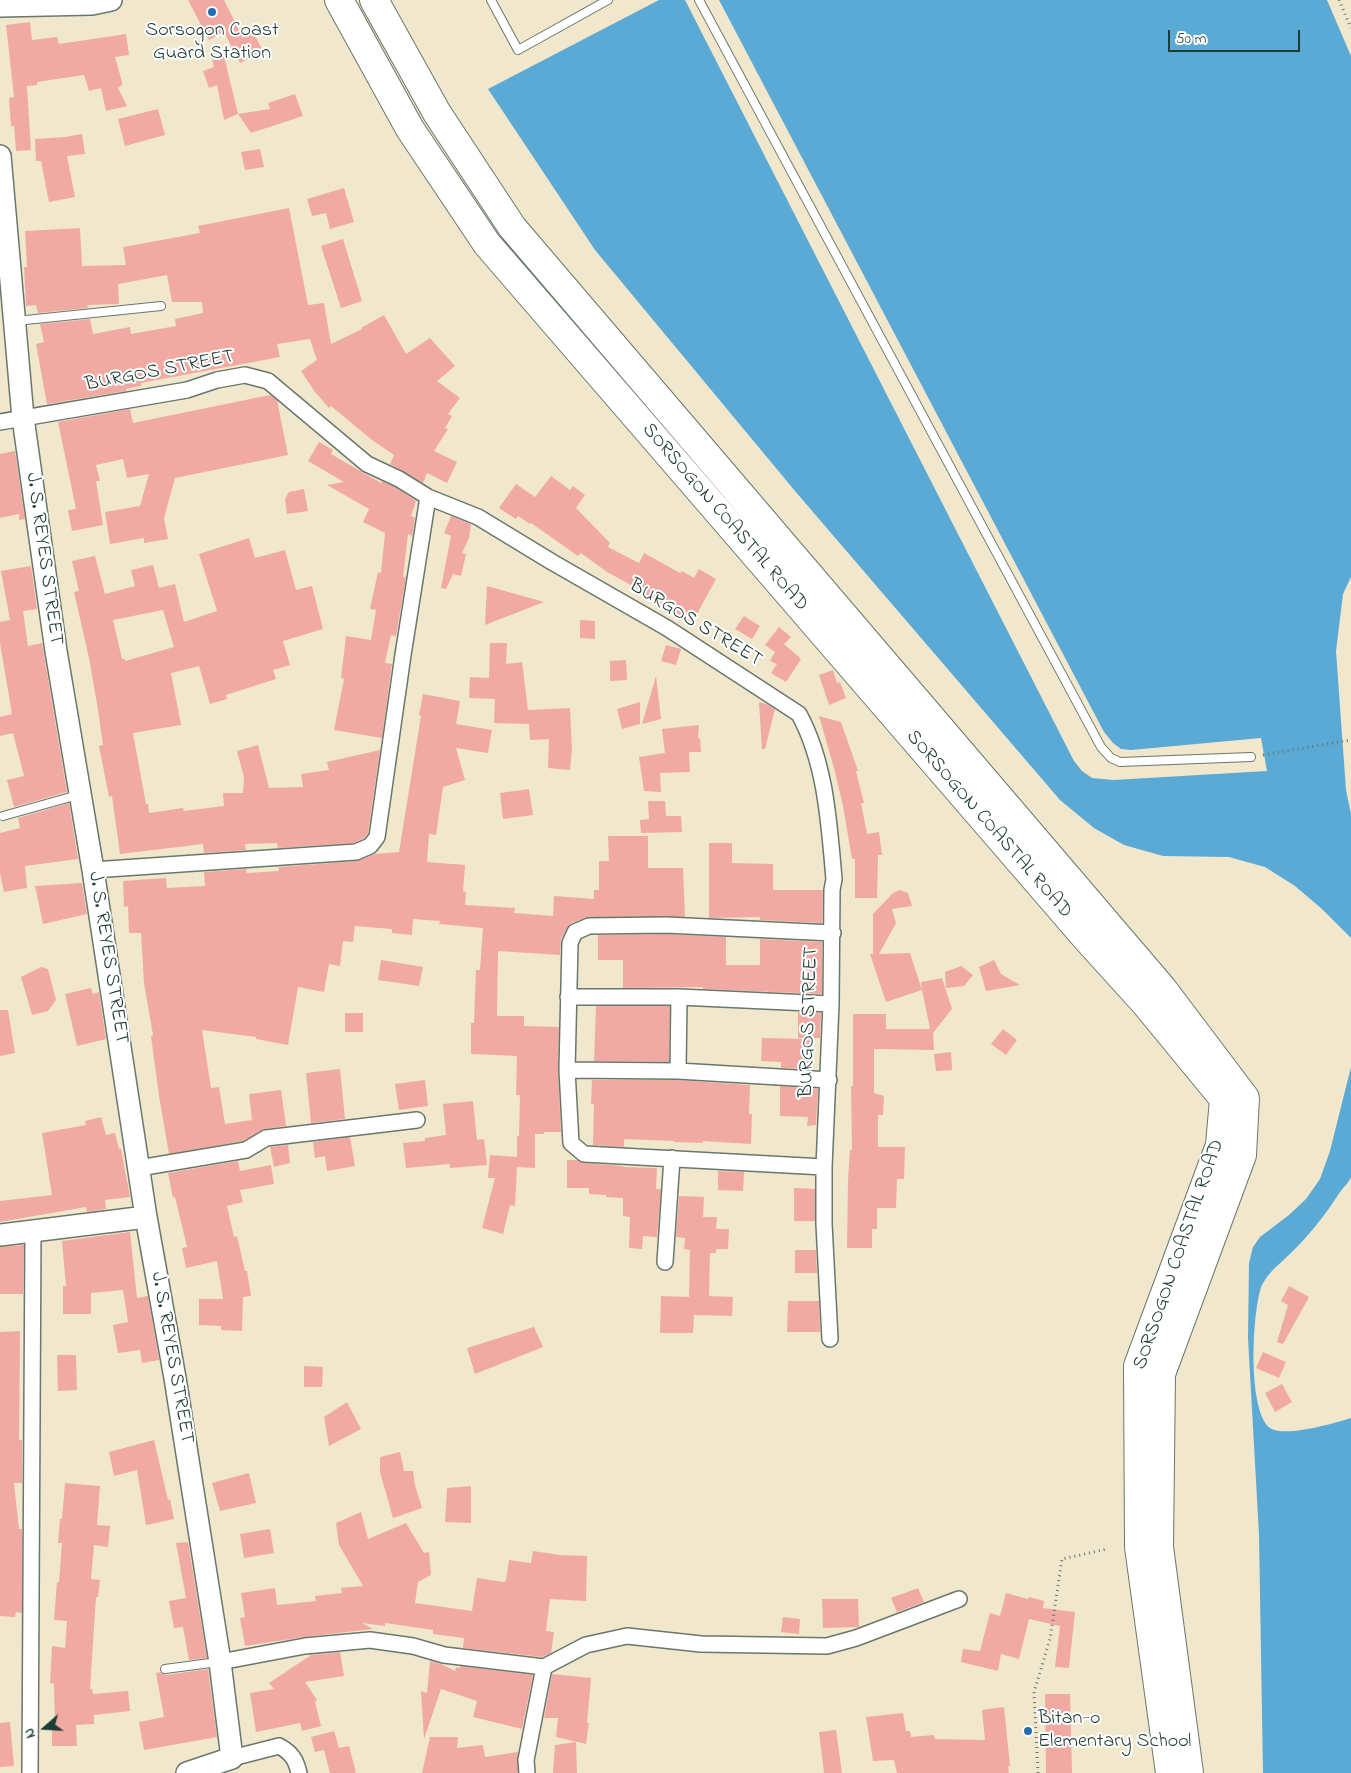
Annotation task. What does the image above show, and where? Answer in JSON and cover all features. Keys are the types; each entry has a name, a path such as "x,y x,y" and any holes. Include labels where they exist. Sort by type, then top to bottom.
{"highway":[{"name":"SORSOGON COASTAL ROAD","path":"339,0 410,129 487,244 1086,939 1145,1002 1224,1099 1220,1145 1138,1366 1139,1547 1170,1773"},
{"name":"SORSOGON COASTAL ROAD","path":"374,0 437,113 512,227 1156,980 1245,1098 1242,1155 1161,1374 1159,1547 1189,1773"}],"street":[{"path":"0,6 92,4 111,0"},
{"name":"J. S. REYES STREET","path":"0,156 23,418 56,651 93,870 146,1217 175,1378 220,1662 232,1758"},
{"name":"BURGOS STREET","path":"0,422 187,390 217,380 245,375 268,381 367,464 399,479 428,497 478,517 667,628 799,714 808,730 826,791 834,880 832,890 833,933 829,1080 824,1167 824,1224 830,1339"},
{"path":"93,870 356,852 370,846 377,837 428,497"},
{"path":"824,1167 584,1154 571,1143 567,1070 570,942 575,932 589,926 666,925 833,933"},
{"path":"568,997 679,997 831,1004"},
{"path":"678,1071 679,997"},
{"path":"567,1070 678,1071 829,1080"},
{"path":"139,1168 246,1150 266,1138 417,1120"},
{"path":"665,1262 672,1158"},
{"path":"0,1235 146,1217"},
{"path":"30,1773 33,1231"},
{"path":"220,1662 305,1646 370,1640 413,1646 444,1655 544,1667 586,1645 627,1636 701,1644 827,1646 856,1638 959,1599"},
{"path":"527,1773 526,1760 544,1667"},
{"path":"187,1773 232,1758 279,1746 288,1750 296,1760 299,1773"}],"lane":[{"path":"491,0 518,50 602,1"},
{"path":"699,0 1101,748 1110,758 1120,762 1251,757"},
{"path":"15,321 161,306"},
{"path":"3,816 80,794"},
{"path":"165,1669 220,1662"}],"path":[{"path":"1339,0 1351,28"},
{"path":"1251,757 1351,740"},
{"path":"1038,1773 1034,1692 1050,1639 1062,1559 1107,1549"}],"water":[{"path":"659,0 1351,0 1351,577 1343,594 1336,651 1346,790 1351,814 1351,938 1322,909 1295,886 1265,867 1229,857 1163,856 1124,845 1094,828 1060,800 795,491 595,250 488,89"},
{"path":"1351,1067 1351,1177 1324,1216 1293,1251 1272,1271 1262,1285 1256,1315 1254,1359 1258,1402 1263,1418 1270,1428 1277,1431 1298,1431 1351,1418 1351,1773 1263,1773 1259,1535 1248,1338 1249,1263 1253,1247 1260,1237 1289,1215 1306,1199 1320,1179 1330,1151"}],"pier":[{"path":"685,0 719,0 1104,732 1121,749 1131,750 1261,738 1267,771 1114,780 1092,778 1082,771 1074,761"},
{"path":"1327,0 1351,0 1351,56"}],"building":[{"name":"Sorsogon Coast Guard Station","path":"188,0 224,0 243,38 253,32 263,51 240,63 224,32 209,40"},
{"path":"30,22 32,40 57,37 59,44 126,34 129,55 115,57 122,82 122,85 118,88 127,106 106,111 101,88 89,91 84,75 37,82 37,85 27,86 31,150 16,151 14,126 11,126 9,98 14,97 6,25"},
{"path":"223,52 238,114 224,120 217,85 209,88 203,71 214,67 211,54"},
{"path":"295,94 303,116 251,133 238,114 270,109 268,103"},
{"path":"158,109 165,135 125,146 118,119"},
{"path":"82,134 85,154 67,156 75,197 49,202 41,161 36,161 35,139"},
{"path":"260,149 264,167 245,170 241,152"},
{"path":"344,188 354,222 330,229 326,213 312,216 307,199"},
{"path":"289,208 308,305 324,303 331,344 362,329 384,315 406,354 430,338 455,366 437,381 460,398 448,414 452,416 445,428 448,429 434,451 457,462 447,483 427,473 423,483 390,464 394,455 372,440 331,406 329,408 315,392 301,371 317,360 310,339 277,344 280,357 141,383 141,386 126,389 126,391 47,404 36,344 44,342 40,324 90,319 93,334 130,327 131,334 176,326 175,319 203,313 202,302 172,302 167,275 118,284 119,304 87,305 88,308 38,313 36,305 26,306 24,267 27,267 25,231 80,228 82,266 126,265 123,247 200,233 198,226"},
{"path":"343,239 362,301 341,308 321,246"},
{"path":"270,395 277,400 288,455 175,478 164,518 168,539 144,543 144,538 110,544 105,512 140,506 149,474 127,478 123,459 96,465 100,481 96,481 103,525 72,531 68,510 76,509 58,422 130,409 133,423"},
{"path":"319,442 333,450 331,454 381,483 382,481 395,487 416,501 411,516 415,518 412,536 408,534 403,577 406,577 396,636 391,635 385,663 392,664 382,738 334,730 344,679 341,678 346,636 371,640 376,610 370,609 378,572 381,573 385,533 363,522 369,509 327,485 344,482 308,461"},
{"path":"15,451 25,519 19,520 19,514 0,518 0,454"},
{"path":"551,476 570,490 573,486 585,495 576,508 610,543 608,547 639,563 644,553 680,573 682,571 694,578 699,569 716,579 692,623 643,594 644,592 607,572 581,553 578,556 531,523 518,516 516,519 499,508 516,484 535,497"},
{"path":"304,489 308,511 287,514 285,499 289,492"},
{"path":"451,516 471,524 469,538 462,553 466,554 461,576 453,574 446,589 441,588 451,536 444,533"},
{"path":"249,538 255,558 285,550 296,590 312,586 323,629 283,641 290,665 273,670 276,679 226,695 227,699 210,704 199,666 171,673 181,725 133,733 149,813 183,808 184,811 224,806 223,793 243,793 244,777 237,751 258,745 269,788 303,787 301,774 329,770 327,762 380,750 368,833 364,838 354,843 278,848 277,843 245,844 246,850 204,853 203,844 120,854 112,796 109,797 99,746 103,745 98,710 89,658 74,592 79,591 72,561 95,556 105,594 135,586 131,570 153,565 159,588 175,584 184,622 217,611 199,554","holes":["163,610 174,647 125,661 125,659 122,659 113,620"]},
{"path":"31,566 37,609 23,611 28,646 42,643 67,792 14,807 7,780 24,776 13,733 0,736 0,717 12,714 0,643 0,622 10,620 1,571"},
{"path":"487,586 544,602 485,625"},
{"path":"744,616 760,626 752,639 735,629"},
{"path":"580,620 595,621 595,639 580,638"},
{"path":"779,627 791,637 784,644 801,659 786,682 771,673 777,664 770,661 775,652 765,645"},
{"path":"490,643 507,643 506,664 522,662 528,710 570,708 572,750 570,770 548,768 549,739 530,740 529,724 494,723 495,699 469,698 470,677 489,678"},
{"path":"666,645 681,649 676,665 661,661"},
{"path":"626,660 627,680 610,681 610,661"},
{"path":"833,670 837,683 840,682 846,698 829,705 819,675"},
{"path":"656,676 661,719 642,724"},
{"path":"423,694 460,701 456,724 492,730 488,753 456,748 465,780 443,787 436,835 429,834 427,862 465,865 463,891 466,892 465,905 515,908 514,913 553,916 554,896 594,899 594,890 599,890 599,861 609,861 608,836 648,836 648,868 683,868 685,917 589,917 571,923 567,928 561,939 560,955 498,951 497,1016 524,1016 524,1026 559,1027 558,1070 561,1132 535,1134 535,1168 517,1167 515,1206 510,1205 503,1234 482,1228 495,1178 488,1178 490,1155 517,1157 520,1095 516,1095 517,1056 471,1054 471,1023 474,1023 476,970 480,970 483,928 439,924 440,921 413,919 412,935 392,933 392,929 355,926 353,942 343,941 340,966 329,964 324,992 298,987 288,1045 256,1039 256,1037 202,1030 211,1088 219,1087 225,1124 252,1120 249,1094 281,1090 286,1126 264,1129 243,1141 169,1154 159,1096 151,1036 153,1035 144,983 141,933 129,933 128,906 124,907 123,881 166,878 167,888 205,886 204,872 246,869 247,873 279,871 279,867 357,861 375,854 399,852"},
{"path":"640,702 640,724 622,729 617,709"},
{"path":"759,702 775,709 765,749 762,749"},
{"path":"819,716 841,722 858,771 856,771 864,803 861,803 867,834 879,832 882,855 878,855 877,898 855,898 855,859 852,859 843,806"},
{"path":"699,725 698,739 700,738 701,752 689,752 690,772 660,773 661,792 644,791 639,757 665,753 662,729"},
{"path":"529,789 533,815 503,819 500,793"},
{"path":"648,801 665,801 666,816 681,816 682,832 641,833 640,820 649,819"},
{"path":"69,803 78,859 25,866 27,888 4,892 0,873 0,833 20,828 18,818"},
{"path":"709,843 732,843 732,863 773,864 773,890 823,890 822,923 760,920 760,917 709,918"},
{"path":"82,883 87,914 43,924 35,886"},
{"path":"900,890 908,893 912,906 892,909 896,923 879,954 910,953 922,990 886,1002 870,954 873,954 873,914 893,893"},
{"path":"666,934 726,937 726,965 760,965 760,939 822,942 822,994 703,989 703,987 623,988 623,960 598,960 598,935 596,935"},
{"path":"381,960 423,967 419,986 378,980"},
{"path":"994,960 1001,974 1020,985 986,991 979,967"},
{"path":"961,966 973,975 964,986 946,988 945,972"},
{"path":"41,967 48,969 56,1000 48,1011 32,1015 21,977"},
{"path":"942,978 952,1009 933,1033 934,1050 874,1049 874,1093 884,1096 883,1115 878,1115 878,1147 905,1147 904,1179 897,1179 896,1208 877,1208 877,1229 872,1229 872,1248 847,1248 848,1181 850,1150 852,1150 853,1014 886,1014 886,1029 930,1029 921,982"},
{"path":"91,988 93,994 99,992 106,1039 77,1046 65,994"},
{"path":"596,1006 670,1006 669,1062 594,1061"},
{"path":"0,1010 8,1010 15,1053 0,1056"},
{"path":"798,1012 821,1013 820,1038 798,1038"},
{"path":"345,1013 363,1013 363,1032 345,1032"},
{"path":"1003,1029 1017,1040 1006,1055 991,1044"},
{"path":"762,1038 810,1039 810,1069 781,1068 781,1062 761,1061"},
{"path":"951,1052 952,1070 936,1071 934,1054"},
{"path":"340,1069 345,1119 311,1123 306,1073"},
{"path":"425,1080 428,1106 399,1110 395,1084"},
{"path":"592,1080 678,1080 750,1085 749,1114 752,1114 751,1144 624,1139 624,1147 593,1145 594,1104 591,1104"},
{"path":"780,1086 818,1089 816,1125 807,1126 808,1117 780,1116"},
{"path":"473,1101 477,1140 484,1139 487,1165 450,1168 450,1164 406,1168 403,1143 425,1141 425,1138 446,1135 443,1104"},
{"path":"101,1117 106,1135 115,1133 119,1149 121,1149 130,1197 105,1200 106,1209 87,1212 86,1207 0,1222 0,1201 52,1195 42,1133 86,1125 85,1121"},
{"path":"350,1137 355,1166 327,1171 325,1156 315,1158 313,1142"},
{"path":"288,1145 290,1163 274,1167 270,1147"},
{"path":"567,1160 623,1167 657,1168 656,1189 661,1189 657,1237 643,1236 642,1249 629,1248 630,1217 623,1216 623,1198 589,1194 589,1188 567,1188"},
{"path":"238,1161 240,1171 271,1165 274,1184 240,1190 243,1202 227,1206 234,1237 237,1236 245,1271 247,1271 251,1296 243,1297 242,1331 221,1330 221,1326 199,1325 199,1299 223,1299 217,1261 186,1268 182,1248 187,1247 168,1173"},
{"path":"718,1171 744,1172 743,1191 718,1190"},
{"path":"794,1188 815,1189 815,1221 794,1221"},
{"path":"679,1196 704,1197 703,1217 717,1217 716,1229 729,1229 728,1249 716,1249 716,1253 710,1253 709,1296 733,1297 732,1316 694,1315 693,1333 660,1333 661,1296 689,1297 690,1250 684,1249 685,1238 676,1237"},
{"path":"130,1232 137,1298 148,1296 159,1360 142,1363 140,1350 118,1353 113,1325 128,1322 123,1290 91,1293 91,1314 63,1314 63,1286 66,1286 62,1241"},
{"path":"24,1245 23,1294 0,1294 0,1247"},
{"path":"795,1250 816,1250 817,1273 795,1273"},
{"path":"1289,1286 1309,1297 1283,1344 1277,1342 1288,1305 1281,1301"},
{"path":"788,1301 819,1301 820,1332 787,1332"},
{"path":"534,1327 543,1347 475,1374 467,1348"},
{"path":"20,1331 19,1440 22,1440 22,1483 14,1483 19,1529 22,1529 22,1613 16,1612 15,1617 0,1616 0,1332"},
{"path":"1263,1352 1286,1362 1279,1378 1256,1368"},
{"path":"57,1355 76,1355 77,1390 58,1391"},
{"path":"304,1366 323,1367 322,1387 304,1387"},
{"path":"1282,1384 1292,1402 1275,1412 1265,1393"},
{"path":"347,1402 361,1429 329,1446 324,1417"},
{"path":"154,1440 174,1519 146,1525 137,1470 114,1476 109,1452"},
{"path":"400,1452 404,1471 413,1471 422,1508 393,1518 380,1472 380,1457"},
{"path":"249,1473 256,1503 220,1511 212,1483"},
{"path":"65,1483 100,1486 97,1525 110,1526 108,1547 94,1545 91,1579 100,1580 98,1597 96,1597 90,1689 92,1689 93,1694 128,1691 130,1711 94,1715 94,1724 76,1725 77,1746 52,1746 52,1728 55,1728 54,1684 50,1683 52,1646 65,1648 67,1621 54,1620 62,1543 58,1543"},
{"path":"471,1486 471,1523 445,1522 447,1488"},
{"path":"361,1512 368,1539 406,1523 424,1553 429,1552 431,1575 418,1582 415,1603 472,1611 477,1578 504,1582 506,1580 509,1560 531,1563 533,1551 587,1556 586,1601 550,1599 546,1631 554,1632 551,1653 542,1657 463,1648 464,1638 433,1634 433,1630 385,1623 385,1626 362,1623 373,1629 245,1646 240,1618 245,1617 241,1593 275,1588 277,1605 316,1601 315,1596 342,1593 341,1588 363,1586 339,1545 336,1523"},
{"path":"270,1529 274,1553 244,1558 240,1534"},
{"path":"188,1542 207,1658 189,1660 183,1627 174,1628 169,1601 186,1598 176,1543"},
{"path":"918,1588 924,1602 897,1612 891,1598"},
{"path":"1006,1593 1044,1601 1043,1608 1075,1612 1069,1668 1055,1667 1060,1626 1029,1619 1019,1659 1001,1654 998,1671 961,1662 963,1649 980,1651 990,1613 1000,1616"},
{"path":"822,1599 858,1599 859,1627 823,1628"},
{"path":"783,1617 800,1619 799,1634 781,1632"},
{"path":"340,1652 344,1676 305,1682 317,1700 315,1702 321,1726 302,1731 300,1723 256,1732 250,1693 274,1689 269,1683 311,1655"},
{"path":"430,1661 455,1671 456,1667 460,1668 460,1666 533,1675 522,1729 473,1717 477,1701 441,1689 424,1739 421,1691 427,1693"},
{"path":"208,1669 217,1737 144,1750 139,1722 164,1717 156,1673 161,1672 166,1675"},
{"path":"552,1674 591,1678 586,1744 556,1737 558,1718 544,1718"},
{"path":"1045,1694 1070,1694 1072,1773 1046,1773"},
{"path":"1004,1707 1010,1766 1008,1766 1009,1773 897,1773 894,1760 873,1761 866,1717 903,1713 906,1731 910,1731 911,1737 934,1735 935,1739 985,1740 982,1710"},
{"path":"10,1722 14,1766 0,1767 0,1723"},
{"path":"836,1730 842,1773 824,1773 819,1732"},
{"path":"334,1731 339,1748 349,1746 356,1773 330,1773 324,1750 315,1752 311,1737"},
{"path":"430,1737 458,1737 457,1748 483,1745 485,1757 518,1752 518,1773 422,1773"},
{"path":"576,1742 577,1773 553,1773 555,1745"}],"place":[{"name":"Sorsogon Coast Guard Station","path":"212,12"},
{"name":"Bitan-o Elementary School","path":"1028,1731"}]}
